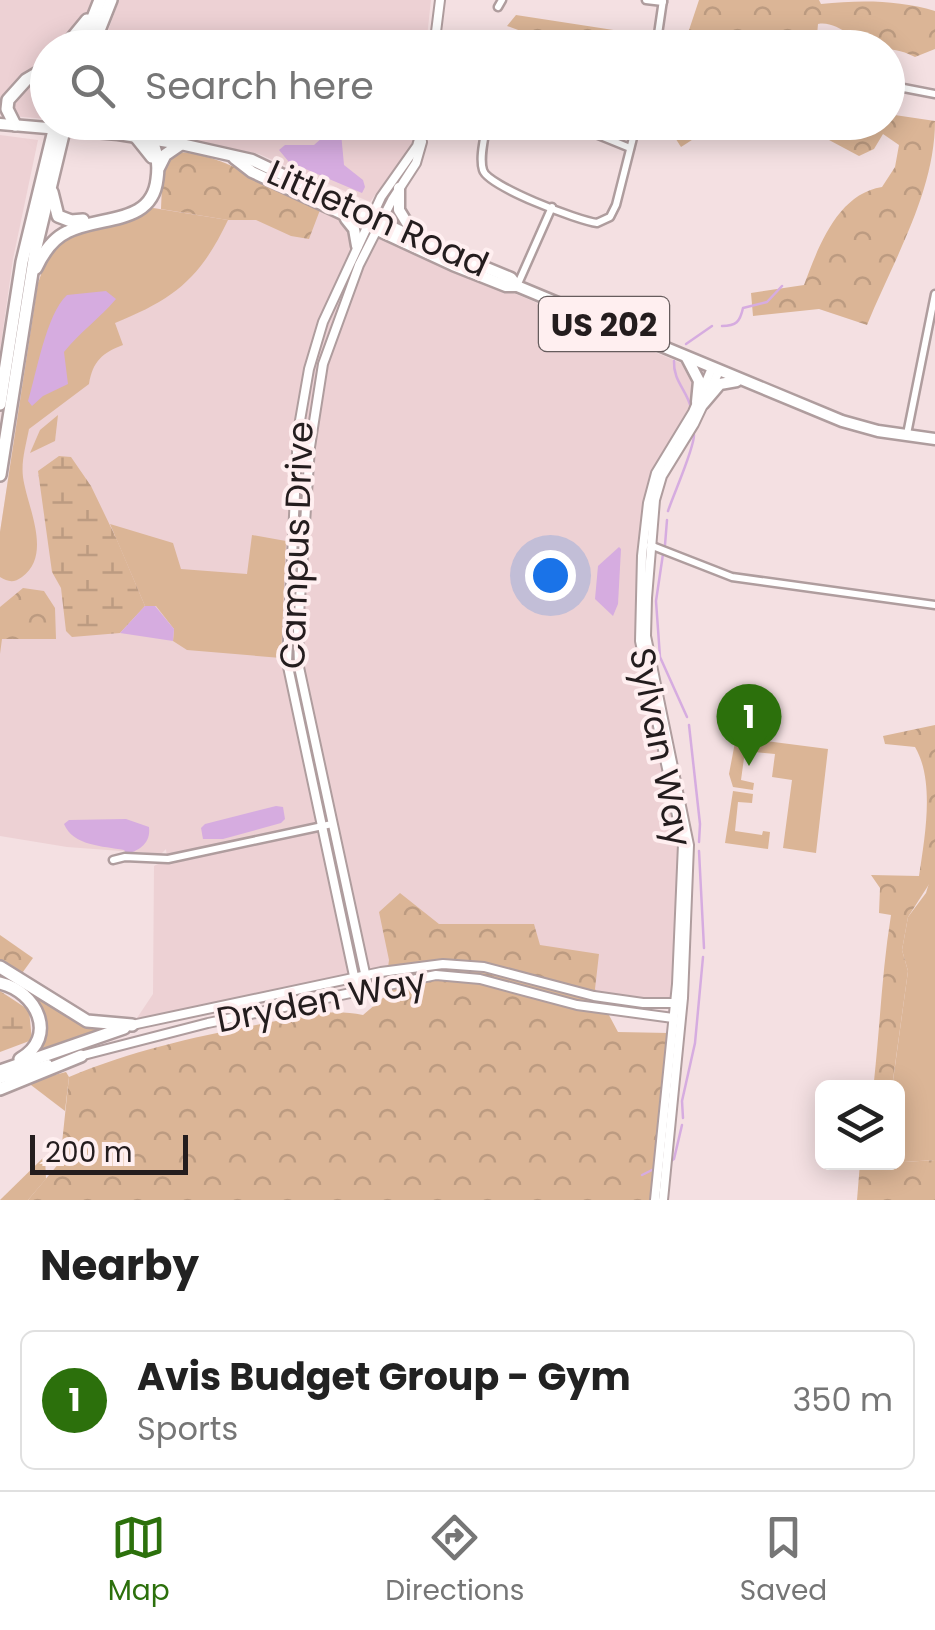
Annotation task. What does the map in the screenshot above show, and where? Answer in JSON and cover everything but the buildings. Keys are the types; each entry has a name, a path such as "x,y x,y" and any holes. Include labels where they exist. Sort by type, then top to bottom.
{"highway":[{"path":"99,30 111,0"},
{"path":"78,30 98,4"},
{"path":"88,30 98,4"},
{"path":"7,124 1,103 3,94 30,73"},
{"path":"7,124 8,100 30,79"},
{"path":"0,404 22,262 56,140"},
{"path":"0,475 28,285 58,140"},
{"path":"51,180 54,210 66,220 88,219 136,206 148,191 152,166 149,151 139,140"},
{"path":"152,140 159,167"},
{"path":"28,285 42,256 61,235 81,226 130,215 144,207 155,192 165,155 181,144"},
{"path":"0,968 87,1021 132,1025"},
{"path":"0,983 29,998 38,1010 41,1024 32,1051 0,1069"},
{"path":"0,1069 132,1025"},
{"path":"0,1089 81,1056"}],"main road":[{"name":"Littleton Road","path":"152,140 262,164 452,265 506,286 517,286 842,421 935,440"},
{"name":"Littleton Road","path":"234,158 252,172 337,212 419,240 511,278 517,286"},
{"path":"399,188 400,216 419,240"},
{"path":"337,212 354,229 357,246"},
{"path":"686,357 699,380 700,403"},
{"path":"700,403 720,384 744,381"}],"street":[{"path":"436,30 440,0"},
{"path":"646,0 663,1 659,30"},
{"path":"905,88 935,94"},
{"path":"374,223 386,188 414,152 418,140"},
{"path":"374,223 419,156 421,140"},
{"path":"485,140 482,160 486,177 494,184 590,222 607,219 616,205 632,140"},
{"path":"610,140 630,148"},
{"path":"517,286 552,208"},
{"name":"Campus Drive","path":"357,990 286,651 302,401 330,303 357,246 374,223"},
{"name":"Campus Drive","path":"368,987 298,655 317,391 332,332 374,223"},
{"path":"906,436 932,327 935,294"},
{"name":"Sylvan Way","path":"659,1200 683,951 683,844 640,641 650,492 656,473 700,403 716,369"},
{"path":"648,544 732,577 935,605"},
{"path":"113,860 168,859 332,824"},
{"name":"Dryden Way","path":"132,1025 423,965 462,964 594,996 678,1003"},
{"name":"Dryden Way","path":"0,1079 137,1039 422,976 465,977 576,1005 676,1018"}],"shaded area":[{"path":"0,0 94,0 83,30 30,30 30,118 0,115"},
{"path":"119,0 431,0 428,30 108,30"},
{"path":"0,135 38,140 13,259 0,351"},
{"path":"191,140 413,140 370,202 259,154"},
{"path":"320,140 342,140 344,165 363,180 362,193 289,162 279,150 285,145 314,145"},
{"path":"188,152 235,168 299,202 688,366 696,378 696,398 660,459 645,497 636,623 637,645 679,843 674,988 670,997 631,997 416,961 137,1018 153,994 154,866 167,859 166,849 161,854 67,847 0,836 0,532 38,283 85,229 137,218 153,208 161,209 163,166"},
{"path":"106,291 116,299 64,352 68,384 32,406 28,401 38,361 60,304 67,295"},
{"path":"619,547 618,604 613,616 595,599 598,566"},
{"path":"145,606 155,606 174,629 173,641 120,633"},
{"path":"283,807 285,819 281,823 223,839 203,839 201,828 205,824"},
{"path":"126,819 149,827 144,845 127,854 124,850 81,841 64,824 69,820"}],"green space":[{"path":"699,0 879,2 935,11 935,49 915,57 905,53 905,30 842,30 818,24 817,30 689,30"},
{"path":"516,15 614,30 518,30 507,26"},
{"path":"905,117 935,121 933,148 920,200 867,325 819,309 753,316 751,293 804,285 831,225 853,200 882,187 895,167 899,145 892,140 905,140"},
{"path":"829,140 879,140 874,149 859,156"},
{"path":"174,152 231,166 320,210 309,239 291,236 256,220 228,220 161,209 163,166"},
{"path":"153,208 228,220 207,258 183,285 154,305 115,323 123,345 100,359 89,384 29,429 23,471 36,530 36,556 22,577 6,580 0,577 0,532 38,283 46,259 71,235"},
{"path":"58,415 55,441 30,453 40,430"},
{"path":"59,456 71,457 91,486 145,606 120,633 72,637 66,631 61,588 52,572 38,471"},
{"path":"110,524 173,543 181,569 247,574 252,535 286,541 281,658 187,650 173,641 174,629 156,606 145,606"},
{"path":"23,588 44,591 55,608 56,639 2,639 0,654 0,607"},
{"path":"935,725 935,875 908,917 902,950 908,971 893,1080 874,1080 891,915 879,913 880,888 871,875 919,876 927,792 915,747 885,744 883,736"},
{"path":"736,737 828,749 816,853 783,848 792,780 772,777 775,754 745,751 741,780 754,783 753,790 733,787 729,774"},
{"path":"733,791 753,794 752,803 738,802 735,831 762,835 763,831 770,832 768,849 725,843"},
{"path":"935,863 935,1160 905,1162 905,1080 893,1080 908,971 902,950 908,917 926,893"},
{"path":"400,893 439,924 534,924 540,945 599,954 595,989 618,1032 669,1033 651,1200 28,1200 60,1162 69,1077 184,1040 323,1013 363,1015 384,997 389,960 379,912"},
{"path":"0,935 33,958 20,976 0,963"},
{"path":"0,971 84,1024 103,1030 32,1056 44,1021 0,980"},
{"path":"0,991 29,1010 32,1040 0,1052"},
{"path":"66,1072 69,1077 65,1111 27,1082"},
{"path":"45,1156 46,1179 28,1200 0,1200"},
{"path":"935,1160 935,1200 857,1200 859,1170 905,1170 905,1162"}],"waterway":[{"path":"722,326 737,322 743,308 767,302 782,286"},
{"path":"686,344 712,326"},
{"path":"674,361 691,408"},
{"path":"668,511 694,435"},
{"path":"665,545 667,520"},
{"path":"663,554 656,601 660,657 687,717"},
{"path":"689,725 699,842"},
{"path":"699,851 704,948"},
{"path":"683,1118 682,1101 695,1043 703,957"},
{"path":"671,1161 682,1125"},
{"path":"642,1175 654,1169"}],"place":[{"name":"Avis Budget Group - Gym","path":"749,766"}]}
